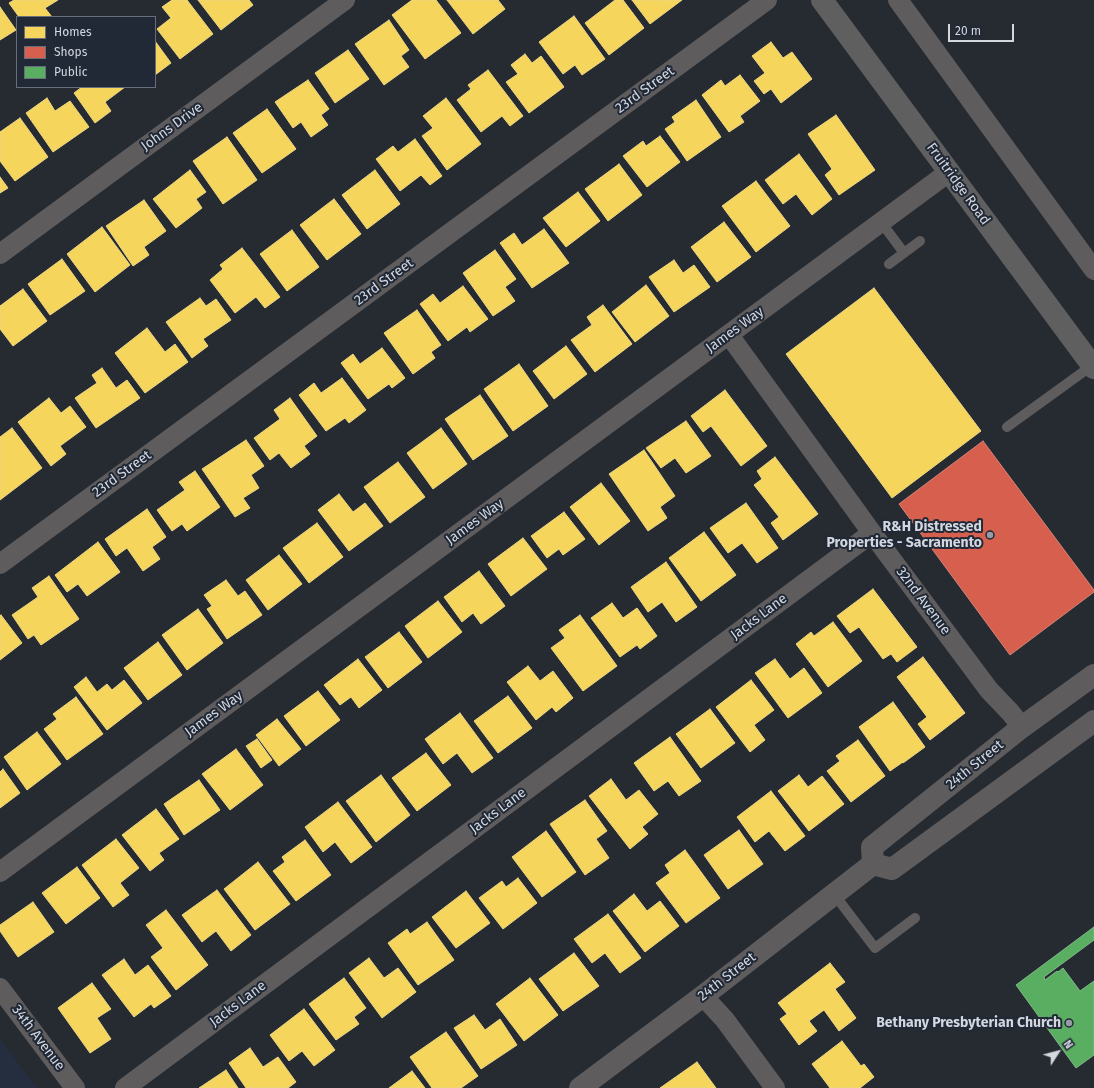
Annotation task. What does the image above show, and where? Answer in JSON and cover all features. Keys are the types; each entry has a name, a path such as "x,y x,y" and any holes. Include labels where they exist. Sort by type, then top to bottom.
{"main road":[{"name":"Fruitridge Road","path":"822,0 1093,366"}],"street":[{"name":"Johns Drive","path":"0,254 345,0"},
{"name":"23rd Street","path":"0,564 767,0"},
{"path":"898,0 1094,270"},
{"name":"James Way","path":"0,872 949,172"},
{"name":"32nd Avenue","path":"729,335 872,533 989,690 1010,712 1022,728"},
{"name":"Jacks Lane","path":"125,1088 872,533"},
{"name":"24th Street","path":"580,1088 704,996 872,864 872,847 1022,728 1094,675"},
{"path":"872,864 892,869 1094,720"},
{"name":"34th Avenue","path":"0,988 75,1088"},
{"path":"704,996 725,1020 775,1088"}],"lane":[{"path":"881,222 904,253"},
{"path":"890,264 920,241"},
{"path":"1007,427 1093,366"},
{"path":"834,894 875,948 915,918"}],"shaded area":[{"path":"0,1039 37,1088 0,1088"}],"building: Homes":[{"path":"14,0 58,0 45,8 51,16 18,16 9,3"},
{"path":"172,0 187,0 213,34 180,59 157,29 171,18 162,7"},
{"path":"198,0 249,0 253,5 221,30"},
{"path":"412,0 436,0 461,33 425,59 392,15"},
{"path":"447,0 498,0 505,9 473,34"},
{"path":"615,0 623,0 644,28 609,55 585,23"},
{"path":"632,0 682,0 650,24"},
{"path":"0,7 16,30 0,40"},
{"path":"574,16 605,59 582,75 575,65 563,74 539,42"},
{"path":"389,20 409,50 401,56 409,67 384,85 355,44"},
{"path":"156,42 171,63 156,74"},
{"path":"771,42 783,58 792,52 812,79 781,103 771,89 764,94 754,81 765,73 752,56"},
{"path":"348,50 369,79 335,103 315,73"},
{"path":"525,54 532,63 541,56 564,87 529,113 506,82 518,74 511,65"},
{"path":"488,70 523,116 510,126 502,116 481,132 457,100 471,89 468,85"},
{"path":"740,75 760,101 740,116 744,122 729,132 702,95 721,80 725,86"},
{"path":"308,80 329,109 321,115 328,125 311,137 301,122 293,128 275,102"},
{"path":"81,88 124,88 105,102 111,111 95,123 74,93"},
{"path":"47,98 55,111 70,101 89,127 53,152 26,113"},
{"path":"446,98 481,144 447,170 422,136 433,128 423,116"},
{"path":"696,100 721,137 687,161 665,129 675,122 672,117"},
{"path":"267,109 296,149 262,173 233,133"},
{"path":"836,115 875,170 839,195 825,175 832,169 808,134"},
{"path":"20,118 48,157 15,181 0,161 0,132"},
{"path":"660,136 680,162 647,187 623,156 643,141 646,146"},
{"path":"227,137 257,180 223,204 193,161"},
{"path":"415,139 442,176 430,185 421,175 400,191 376,159 393,146 398,152"},
{"path":"799,154 832,199 812,215 796,194 783,204 765,180"},
{"path":"619,164 642,195 608,221 585,189"},
{"path":"190,170 206,192 196,199 202,208 176,228 153,199"},
{"path":"375,170 400,204 367,229 342,195"},
{"path":"0,177 8,188 0,193"},
{"path":"756,181 790,226 756,252 722,206"},
{"path":"578,192 600,221 566,247 543,218"},
{"path":"334,199 361,234 327,260 300,225"},
{"path":"144,200 166,231 144,247 149,255 133,266 106,226"},
{"path":"724,222 751,257 717,282 691,247"},
{"path":"102,227 130,265 95,292 67,254"},
{"path":"544,229 569,263 532,288 500,243 514,233 522,245"},
{"path":"292,230 319,267 287,291 260,254"},
{"path":"242,248 280,297 265,308 256,297 235,313 210,280 223,269 220,265"},
{"path":"495,250 516,279 505,287 515,301 493,316 463,273"},
{"path":"62,259 85,291 50,315 28,284"},
{"path":"674,260 683,273 694,265 710,287 674,312 649,277"},
{"path":"646,285 669,316 635,342 612,312"},
{"path":"463,286 488,319 470,332 467,327 448,341 420,304 433,294 440,303"},
{"path":"874,288 981,431 892,498 786,354"},
{"path":"23,289 47,321 13,346 0,329 0,306"},
{"path":"200,298 206,306 216,299 231,320 203,339 208,346 192,358 166,322"},
{"path":"603,305 632,344 595,372 571,340 592,325 587,317"},
{"path":"417,310 441,345 431,352 435,358 413,374 384,333"},
{"path":"147,328 165,352 175,344 188,362 145,393 115,353"},
{"path":"566,346 587,374 554,399 533,371"},
{"path":"382,348 405,378 392,388 389,384 368,399 341,363 353,354 360,364"},
{"path":"519,364 548,406 513,431 484,389"},
{"path":"102,368 116,388 127,380 140,398 96,428 75,398 97,383 92,375"},
{"path":"342,378 366,410 349,423 345,418 326,431 299,395 314,383 321,393"},
{"path":"725,390 767,446 741,466 711,426 703,432 691,416"},
{"path":"480,395 508,436 473,460 445,419"},
{"path":"49,398 61,413 70,406 86,427 60,446 66,454 51,466 18,422"},
{"path":"290,398 317,436 304,446 310,454 291,468 279,453 270,460 254,438 280,419 274,410"},
{"path":"686,421 711,456 686,473 675,458 661,468 646,448"},
{"path":"12,428 42,468 0,500 0,437"},
{"path":"441,428 467,464 433,489 407,453"},
{"path":"246,440 264,466 251,475 259,488 243,498 250,508 235,517 202,469"},
{"path":"644,450 675,496 660,507 667,518 648,531 609,474"},
{"path":"775,457 818,514 783,540 771,523 779,517 754,485 762,479 757,471"},
{"path":"398,462 425,497 390,523 364,487"},
{"path":"195,471 220,507 187,531 182,524 172,531 157,510 185,490 179,482"},
{"path":"601,483 630,521 599,545 570,507"},
{"path":"339,494 353,512 365,503 383,526 349,551 318,510"},
{"path":"746,503 778,548 757,563 742,543 728,553 710,528"},
{"path":"147,509 166,537 152,547 160,559 143,571 127,548 116,556 105,539"},
{"path":"564,512 585,539 563,555 559,549 547,558 531,536"},
{"path":"317,523 343,557 309,583 283,548"},
{"path":"704,532 736,575 701,601 669,558"},
{"path":"523,538 547,569 511,596 488,564"},
{"path":"98,542 120,572 87,596 78,584 67,592 55,575"},
{"path":"279,555 302,584 268,610 246,580"},
{"path":"666,562 697,607 676,622 662,602 648,612 631,587"},
{"path":"479,571 505,606 481,624 473,613 462,622 444,597"},
{"path":"49,576 79,619 41,645 34,635 28,639 12,615 38,597 32,588"},
{"path":"226,580 238,596 245,591 262,615 227,639 207,609 212,606 204,595"},
{"path":"873,589 917,647 897,662 891,654 883,659 859,627 850,633 837,616"},
{"path":"438,601 462,632 428,658 405,626"},
{"path":"612,603 623,618 637,608 657,636 640,649 637,645 620,657 591,618"},
{"path":"198,609 223,643 187,670 162,635"},
{"path":"1,615 22,643 0,660 0,616"},
{"path":"580,615 617,666 583,691 551,648 565,638 559,630"},
{"path":"833,622 862,661 828,687 796,644 811,632 814,636"},
{"path":"399,632 422,662 388,688 365,657"},
{"path":"158,642 182,675 148,700 124,668"},
{"path":"923,657 965,713 930,740 918,724 927,717 897,677"},
{"path":"358,659 382,690 359,708 351,697 340,705 324,685"},
{"path":"775,659 790,679 804,668 822,693 788,718 755,673"},
{"path":"528,666 540,681 553,671 573,698 556,712 552,707 536,720 507,682"},
{"path":"86,677 97,692 107,684 112,690 124,680 142,703 107,730 74,687"},
{"path":"751,680 774,710 754,725 765,740 750,752 716,707"},
{"path":"318,691 340,720 306,746 284,716"},
{"path":"508,696 532,728 498,753 474,721"},
{"path":"76,697 103,734 67,760 44,729 57,719 53,714"},
{"path":"893,702 925,747 890,771 859,727"},
{"path":"710,709 735,743 701,768 676,734"},
{"path":"460,713 493,758 472,773 457,753 443,764 425,739"},
{"path":"277,719 301,749 279,766 256,735"},
{"path":"37,732 61,764 27,790 4,757"},
{"path":"670,737 701,781 679,796 668,781 654,791 634,763"},
{"path":"257,739 272,760 261,768 246,746"},
{"path":"858,740 885,776 851,802 827,771 840,761 836,756"},
{"path":"236,749 263,785 230,810 202,774"},
{"path":"426,753 451,785 417,811 392,778"},
{"path":"3,769 20,793 0,808 0,772"},
{"path":"381,775 410,815 376,842 346,801"},
{"path":"799,775 808,787 822,776 844,804 809,831 778,791"},
{"path":"611,779 626,800 639,790 658,814 642,827 648,834 630,849 589,796"},
{"path":"199,780 220,810 184,835 164,804"},
{"path":"771,791 805,836 785,851 769,831 755,842 737,817"},
{"path":"585,800 607,831 596,839 609,858 585,875 550,824"},
{"path":"338,802 372,847 351,863 335,842 323,852 305,827"},
{"path":"156,809 179,839 159,853 164,860 150,871 122,835"},
{"path":"739,830 763,864 728,889 704,855"},
{"path":"546,831 576,872 542,897 512,857"},
{"path":"116,839 139,868 120,883 129,895 113,907 82,865"},
{"path":"305,840 331,875 296,901 273,871 285,862 282,857"},
{"path":"685,850 720,898 686,923 656,883 670,873 665,865"},
{"path":"258,862 290,904 255,930 224,889"},
{"path":"77,867 100,898 66,924 42,893"},
{"path":"518,878 537,903 503,929 479,898 502,881 506,887"},
{"path":"217,890 251,935 231,951 216,931 202,942 182,915"},
{"path":"466,891 490,923 456,948 432,917"},
{"path":"634,894 647,911 660,901 679,926 645,952 613,911"},
{"path":"33,902 54,932 18,957 0,931 0,925"},
{"path":"166,910 208,965 176,990 151,957 163,948 146,925"},
{"path":"608,914 641,958 620,973 605,953 592,963 574,939"},
{"path":"427,922 454,960 418,985 388,943 407,929 410,934"},
{"path":"574,953 599,986 563,1011 539,979"},
{"path":"369,958 384,978 398,968 416,992 382,1018 349,973"},
{"path":"124,959 135,975 148,965 171,996 154,1008 151,1004 134,1017 102,975"},
{"path":"830,963 845,982 835,989 856,1018 839,1031 824,1010 809,1021 817,1031 799,1045 780,1019 787,1014 778,1003"},
{"path":"344,978 366,1008 354,1017 359,1024 336,1040 309,1004"},
{"path":"530,978 558,1015 524,1041 496,1004"},
{"path":"92,983 111,1009 97,1018 111,1039 90,1053 58,1008"},
{"path":"304,1009 335,1050 314,1066 302,1051 289,1061 270,1035"},
{"path":"474,1015 485,1030 500,1019 517,1045 481,1069 454,1028"},
{"path":"446,1032 478,1076 461,1088 432,1088 410,1057"},
{"path":"842,1041 861,1066 864,1064 874,1077 860,1088 830,1088 812,1064"},
{"path":"250,1048 263,1067 278,1057 296,1082 288,1088 246,1088 229,1063"},
{"path":"697,1062 716,1088 660,1088"},
{"path":"226,1070 238,1088 199,1088"},
{"path":"412,1071 425,1088 389,1088"}],"building: Shops":[{"path":"983,441 1094,590 1094,592 1010,655 899,504"}],"building: Public":[{"name":"Bethany Presbyterian Church","path":"1094,927 1094,940 1044,977 1045,980 1063,968 1080,991 1094,981 1094,1055 1076,1068 1016,985"}],"place":[{"name":"R&H Distressed Properties - Sacramento","path":"990,535"},
{"name":"Bethany Presbyterian Church","path":"1069,1023"}]}
